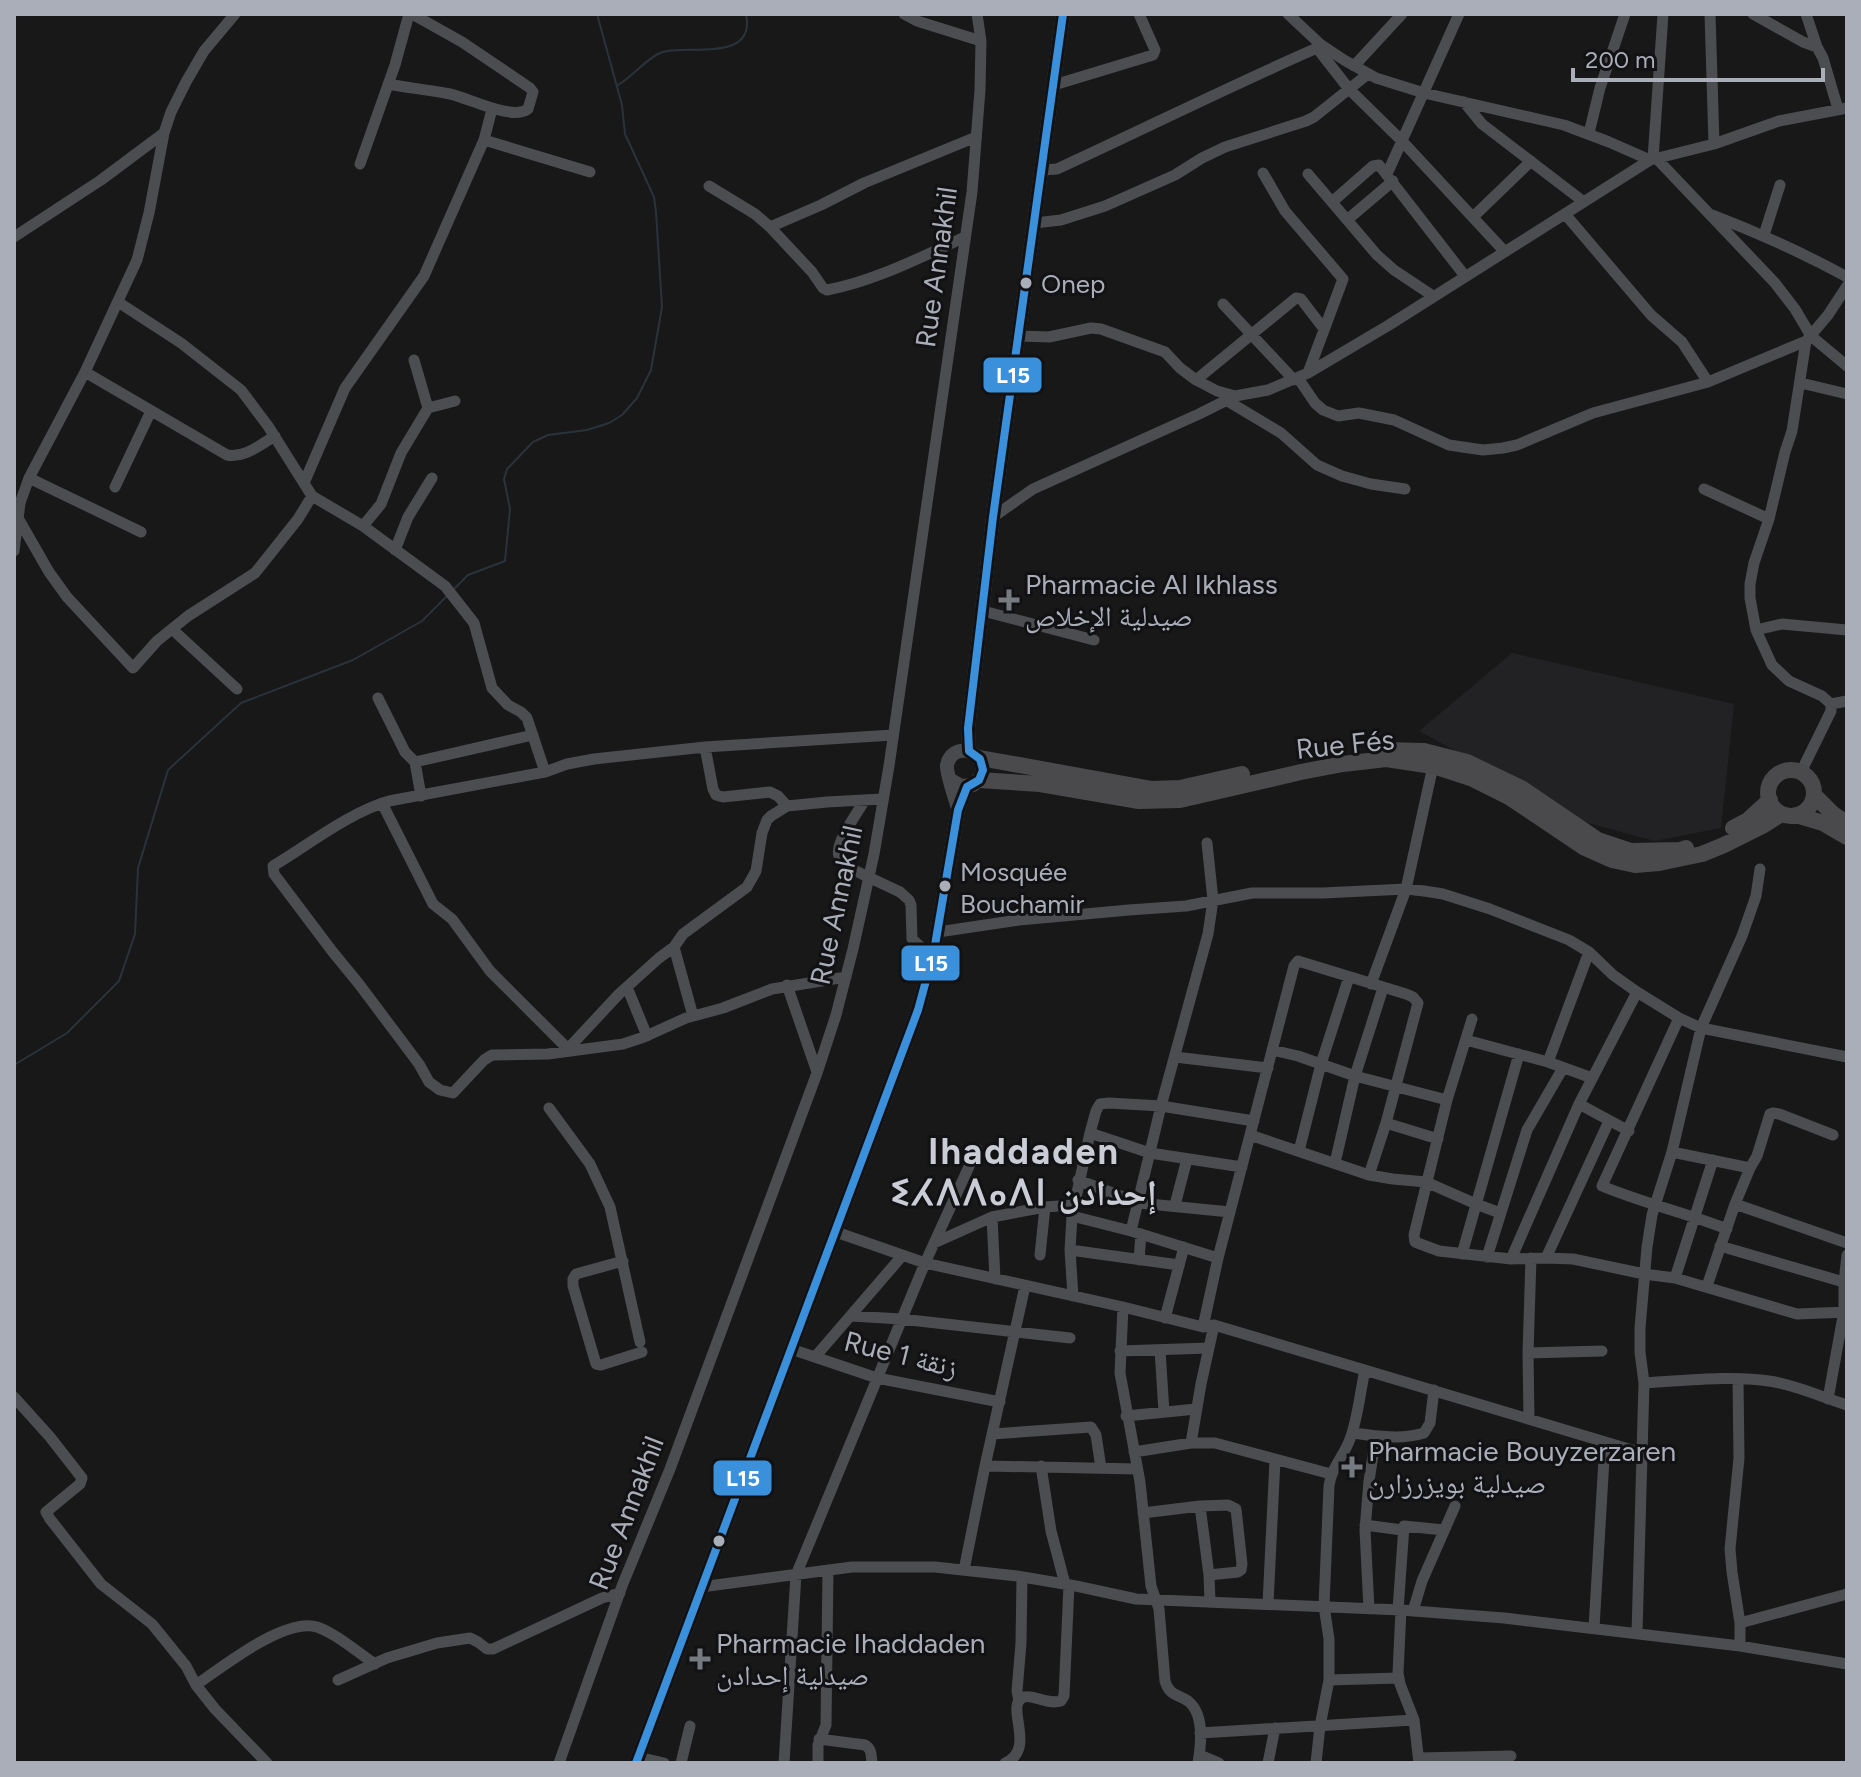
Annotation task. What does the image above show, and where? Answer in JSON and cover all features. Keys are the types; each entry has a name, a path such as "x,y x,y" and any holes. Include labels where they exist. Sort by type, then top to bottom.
{"highway":[{"name":"Rue Fés","path":"969,754 1152,789 1180,788 1301,761 1373,750 1424,751 1467,762 1495,775 1523,789 1598,840 1631,851 1680,850 1721,835 1748,820 1770,800"},
{"name":"Rue Fés","path":"973,783 1040,784 1139,801 1180,800 1301,772 1386,759 1433,766 1473,779 1509,797 1585,848 1612,860 1635,865 1702,854 1788,814"},
{"path":"1788,814 1805,811 1814,795 1808,777 1790,770 1772,780 1769,790 1773,808 1788,814 1823,823 1847,837"},
{"path":"1814,795 1847,823"}],"main road":[{"path":"637,1760 918,1010 938,932 958,810 982,773 983,766 969,754 968,728 993,517 1063,14"},
{"path":"958,810 948,774 949,761 969,754"},
{"name":"Rue Fés","path":"951,780 955,784 973,783"}],"street":[{"path":"14,551 20,503 29,478 85,372 137,260 164,133 186,82 204,51 235,14"},
{"path":"360,164 411,14 462,42 533,90 528,109 523,112 492,109 450,94 388,84"},
{"path":"904,14 981,41"},
{"name":"Rue Annakhil","path":"559,1763 620,1593 692,1410 817,1073 846,977 874,854 965,237 976,137 981,41 977,14"},
{"path":"1054,85 1153,55 1155,50 1139,14"},
{"path":"1288,14 1319,46 1349,89 1505,252"},
{"path":"1354,66 1402,14"},
{"path":"1347,220 1390,178 1402,141 1459,14"},
{"path":"1589,133 1600,88 1625,14"},
{"path":"1654,159 1663,14"},
{"path":"1710,14 1714,144"},
{"path":"1753,14 1817,47"},
{"path":"993,517 1033,489 1230,398 1268,390 1300,377 1654,159 1714,144 1779,121 1842,108 1806,14"},
{"path":"1319,46 1384,81 1550,121 1654,159 1781,290 1795,309 1808,339 1847,366"},
{"path":"1042,170 1052,170 1069,163 1319,46"},
{"path":"1035,223 1061,220 1105,206 1175,175 1225,147 1306,121 1368,74"},
{"path":"1464,102 1482,124 1584,202"},
{"path":"304,483 345,388 424,276 484,140 492,109"},
{"path":"14,237 101,180 164,133"},
{"path":"770,227 864,183 976,137"},
{"path":"484,140 590,172"},
{"path":"1473,217 1531,161"},
{"path":"1332,202 1375,165 1379,165 1465,276"},
{"path":"1263,173 1285,211 1343,276 1324,329 1300,377"},
{"path":"1308,174 1377,255 1433,296"},
{"path":"1764,235 1780,185"},
{"path":"709,186 727,195 770,227 827,290 891,270 965,237"},
{"path":"1708,213 1764,235 1847,277"},
{"path":"1565,214 1651,315 1682,342 1708,382"},
{"path":"1223,304 1251,334 1300,377 1315,403 1323,410 1338,416 1359,413 1394,420 1449,445 1483,450 1517,445 1593,413 1708,382 1808,339 1847,286"},
{"path":"1196,380 1296,298 1301,299 1324,329"},
{"path":"118,302 188,348 241,390 275,436 312,496 363,526 445,586 474,623 492,688 508,705 521,712 532,727 545,772"},
{"path":"1019,336 1049,337 1091,328 1101,329 1165,352 1196,380 1230,398 1281,433 1317,465 1371,484 1405,489"},
{"path":"1808,339 1792,431 1750,584 1756,630 1768,660 1782,676 1822,696 1831,707"},
{"path":"414,360 428,408"},
{"path":"85,372 232,457 244,454 275,436"},
{"path":"1801,383 1847,394"},
{"path":"363,526 381,504 401,453 428,408 455,401"},
{"path":"115,487 151,411"},
{"path":"29,478 141,532"},
{"path":"395,550 408,517 432,478"},
{"path":"1704,489 1769,519"},
{"path":"18,517 36,551 67,597 133,668 148,649 172,629 255,573 298,519 312,496"},
{"path":"983,611 1094,640"},
{"path":"1756,630 1782,624 1847,630"},
{"path":"172,629 237,689"},
{"path":"378,698 405,752 415,762 421,796"},
{"path":"1801,772 1831,707 1847,701"},
{"path":"415,762 533,735"},
{"path":"846,977 772,989 623,1044 548,1054 492,1055 453,1093 434,1087 274,874 273,866 359,813 382,803 545,772 594,759 705,747 893,735"},
{"path":"705,747 716,795 770,792 787,806"},
{"path":"1335,1163 1377,986 1406,889 1433,766"},
{"path":"567,1051 627,987 674,947 683,934 747,887 756,871 760,840 771,816 787,806 882,799"},
{"path":"865,800 840,841 838,855 844,864 900,892 909,900 912,939 922,948 934,951"},
{"path":"382,803 433,904 452,919 490,971 567,1051"},
{"path":"1139,1260 1136,1233 1139,1203 1161,1106 1208,934 1213,900 1207,843"},
{"path":"1637,1633 1644,1383 1640,1340 1649,1227 1672,1152 1701,1028 1742,936 1756,896 1760,869"},
{"path":"938,932 1019,920 1186,906 1252,893 1406,889 1443,894 1569,940 1589,952 1637,992 1701,1028 1847,1057"},
{"path":"674,947 693,1016"},
{"path":"1548,1062 1589,952"},
{"path":"1191,1443 1209,1348 1208,1326 1218,1258 1297,962 1302,961 1413,997 1418,1004 1369,1175"},
{"path":"1299,1151 1321,1064 1349,977"},
{"path":"787,985 817,1073"},
{"path":"627,987 647,1036"},
{"path":"1511,1259 1579,1104 1637,992"},
{"path":"1602,1186 1679,1018"},
{"path":"1472,1019 1426,1182 1414,1240 1421,1246 1487,1257 1573,1259 1675,1278 1797,1314 1845,1312"},
{"path":"1466,1040 1548,1062 1592,1078"},
{"path":"1272,1050 1447,1100"},
{"path":"1462,1254 1519,1054"},
{"path":"1175,1057 1268,1068"},
{"path":"1487,1257 1527,1130 1563,1068"},
{"path":"1073,1296 1070,1250 1072,1210 1100,1104 1161,1106 1254,1121"},
{"path":"1579,1104 1629,1131"},
{"path":"549,1108 590,1164 610,1207 623,1261 641,1347 601,1365 596,1364 573,1279 576,1274 623,1261"},
{"path":"1707,1286 1771,1113 1833,1135"},
{"path":"1546,1258 1609,1121"},
{"path":"1386,1123 1438,1139"},
{"path":"1090,1133 1150,1153 1242,1167"},
{"path":"1250,1135 1369,1175 1426,1182 1500,1213"},
{"path":"784,1763 796,1575 901,1319 977,1149"},
{"path":"1672,1152 1750,1168"},
{"path":"1175,1205 1187,1159"},
{"path":"1675,1278 1713,1160"},
{"path":"1583,1178 1727,1229"},
{"path":"1078,1180 1139,1203 1230,1212"},
{"path":"1735,1204 1847,1243"},
{"path":"934,1243 992,1217 1045,1207 1072,1210 1218,1258"},
{"path":"1040,1255 1045,1207"},
{"path":"992,1217 995,1279"},
{"path":"836,1232 925,1263 1208,1326 1642,1453"},
{"path":"1720,1246 1845,1282"},
{"path":"1165,1318 1184,1247"},
{"path":"1070,1250 1179,1265"},
{"path":"1828,1399 1845,1312 1847,1255"},
{"path":"815,1357 902,1256"},
{"path":"1529,1419 1531,1258"},
{"path":"964,1570 1025,1286"},
{"path":"1123,1307 1120,1373 1137,1469 1151,1586 1159,1609 1166,1686 1173,1695 1185,1699 1193,1707 1200,1733 1199,1759 1219,1763"},
{"path":"851,1316 1070,1338"},
{"path":"1120,1351 1209,1348"},
{"name":"Rue 1 زنقة","path":"791,1349 877,1378 1000,1402"},
{"path":"1160,1350 1164,1412"},
{"path":"1528,1353 1602,1351"},
{"path":"1834,1359 1847,1363"},
{"path":"1316,1763 1329,1680 1329,1639 1324,1606 1329,1486 1331,1474 1353,1433 1365,1370"},
{"path":"1738,1379 1739,1458 1730,1549 1740,1646"},
{"path":"1644,1383 1766,1380 1807,1389 1847,1405"},
{"path":"1353,1433 1414,1436 1426,1432 1434,1390"},
{"path":"14,1397 82,1478 77,1487 46,1512 50,1519 101,1584 152,1624 215,1709 267,1763"},
{"path":"1126,1416 1196,1409"},
{"path":"992,1434 1089,1426 1095,1432 1101,1468"},
{"path":"1369,1609 1365,1525 1376,1436"},
{"path":"1594,1628 1605,1442"},
{"path":"1134,1452 1191,1443 1215,1443 1331,1474"},
{"path":"1268,1604 1275,1460"},
{"path":"985,1466 1137,1469"},
{"path":"1019,1701 1029,1696 1054,1703 1064,1696 1067,1585 1049,1523 1041,1466"},
{"path":"1143,1513 1200,1506 1228,1505 1236,1509 1241,1570 1209,1575"},
{"path":"1200,1506 1210,1602"},
{"path":"1404,1610 1422,1581 1455,1506"},
{"path":"1365,1525 1402,1530"},
{"path":"1444,1530 1405,1525 1402,1530 1404,1610 1399,1678 1414,1720 1419,1761 1511,1756"},
{"path":"701,1587 852,1567 964,1570 1022,1577 1124,1597 1404,1610 1504,1618 1740,1646 1847,1664"},
{"path":"818,1763 819,1739 826,1725 828,1570"},
{"path":"1005,1763 1016,1757 1019,1750 1017,1691 1022,1577"},
{"path":"338,1680 412,1650 460,1639 474,1639 487,1649 493,1649 602,1598 620,1593"},
{"path":"1740,1623 1847,1594"},
{"path":"196,1685 250,1649 295,1627 318,1627 375,1664"},
{"path":"1329,1680 1399,1678"},
{"path":"1200,1733 1414,1720"},
{"path":"681,1763 690,1726"},
{"path":"1268,1763 1275,1728"},
{"path":"819,1739 865,1745 871,1752 872,1763"},
{"path":"637,1760 664,1763"}],"shaded area":[{"path":"1512,653 1734,704 1721,828 1655,841 1584,822 1419,731"}],"waterway":[{"path":"453,590 468,575 505,561 510,509 504,479 507,469 533,442 548,435 587,430 622,415 637,398 651,370 662,307 654,197 625,134 622,105 597,14"},
{"path":"618,85 658,54 714,49 740,40 746,30 746,14"},
{"path":"14,1065 67,1033 119,981 135,934 138,868 168,770 241,703 353,660 422,621 448,595"}],"transit line":[{"name":"L15","path":"636,1763 918,1010 934,951 958,810 967,787 979,780 983,770 980,759 969,751 968,728 993,517 1063,14"}],"place":[{"name":"Onep","path":"1026,283"},
{"name":"Pharmacie Al Ikhlass صيدلية الإخلاص","path":"1009,600"},
{"name":"Mosquée Bouchamir","path":"945,886"},
{"name":"Pharmacie Bouyzerzaren صيدلية بويزرزارن","path":"1352,1467"},
{"name":"Pharmacie Ihaddaden صيدلية إحدادن","path":"700,1659"}],"district":[{"name":"Ihaddaden ⵉⵃⴷⴷⴰⴷⵏ إحدادن","path":"1024,1172"}]}
